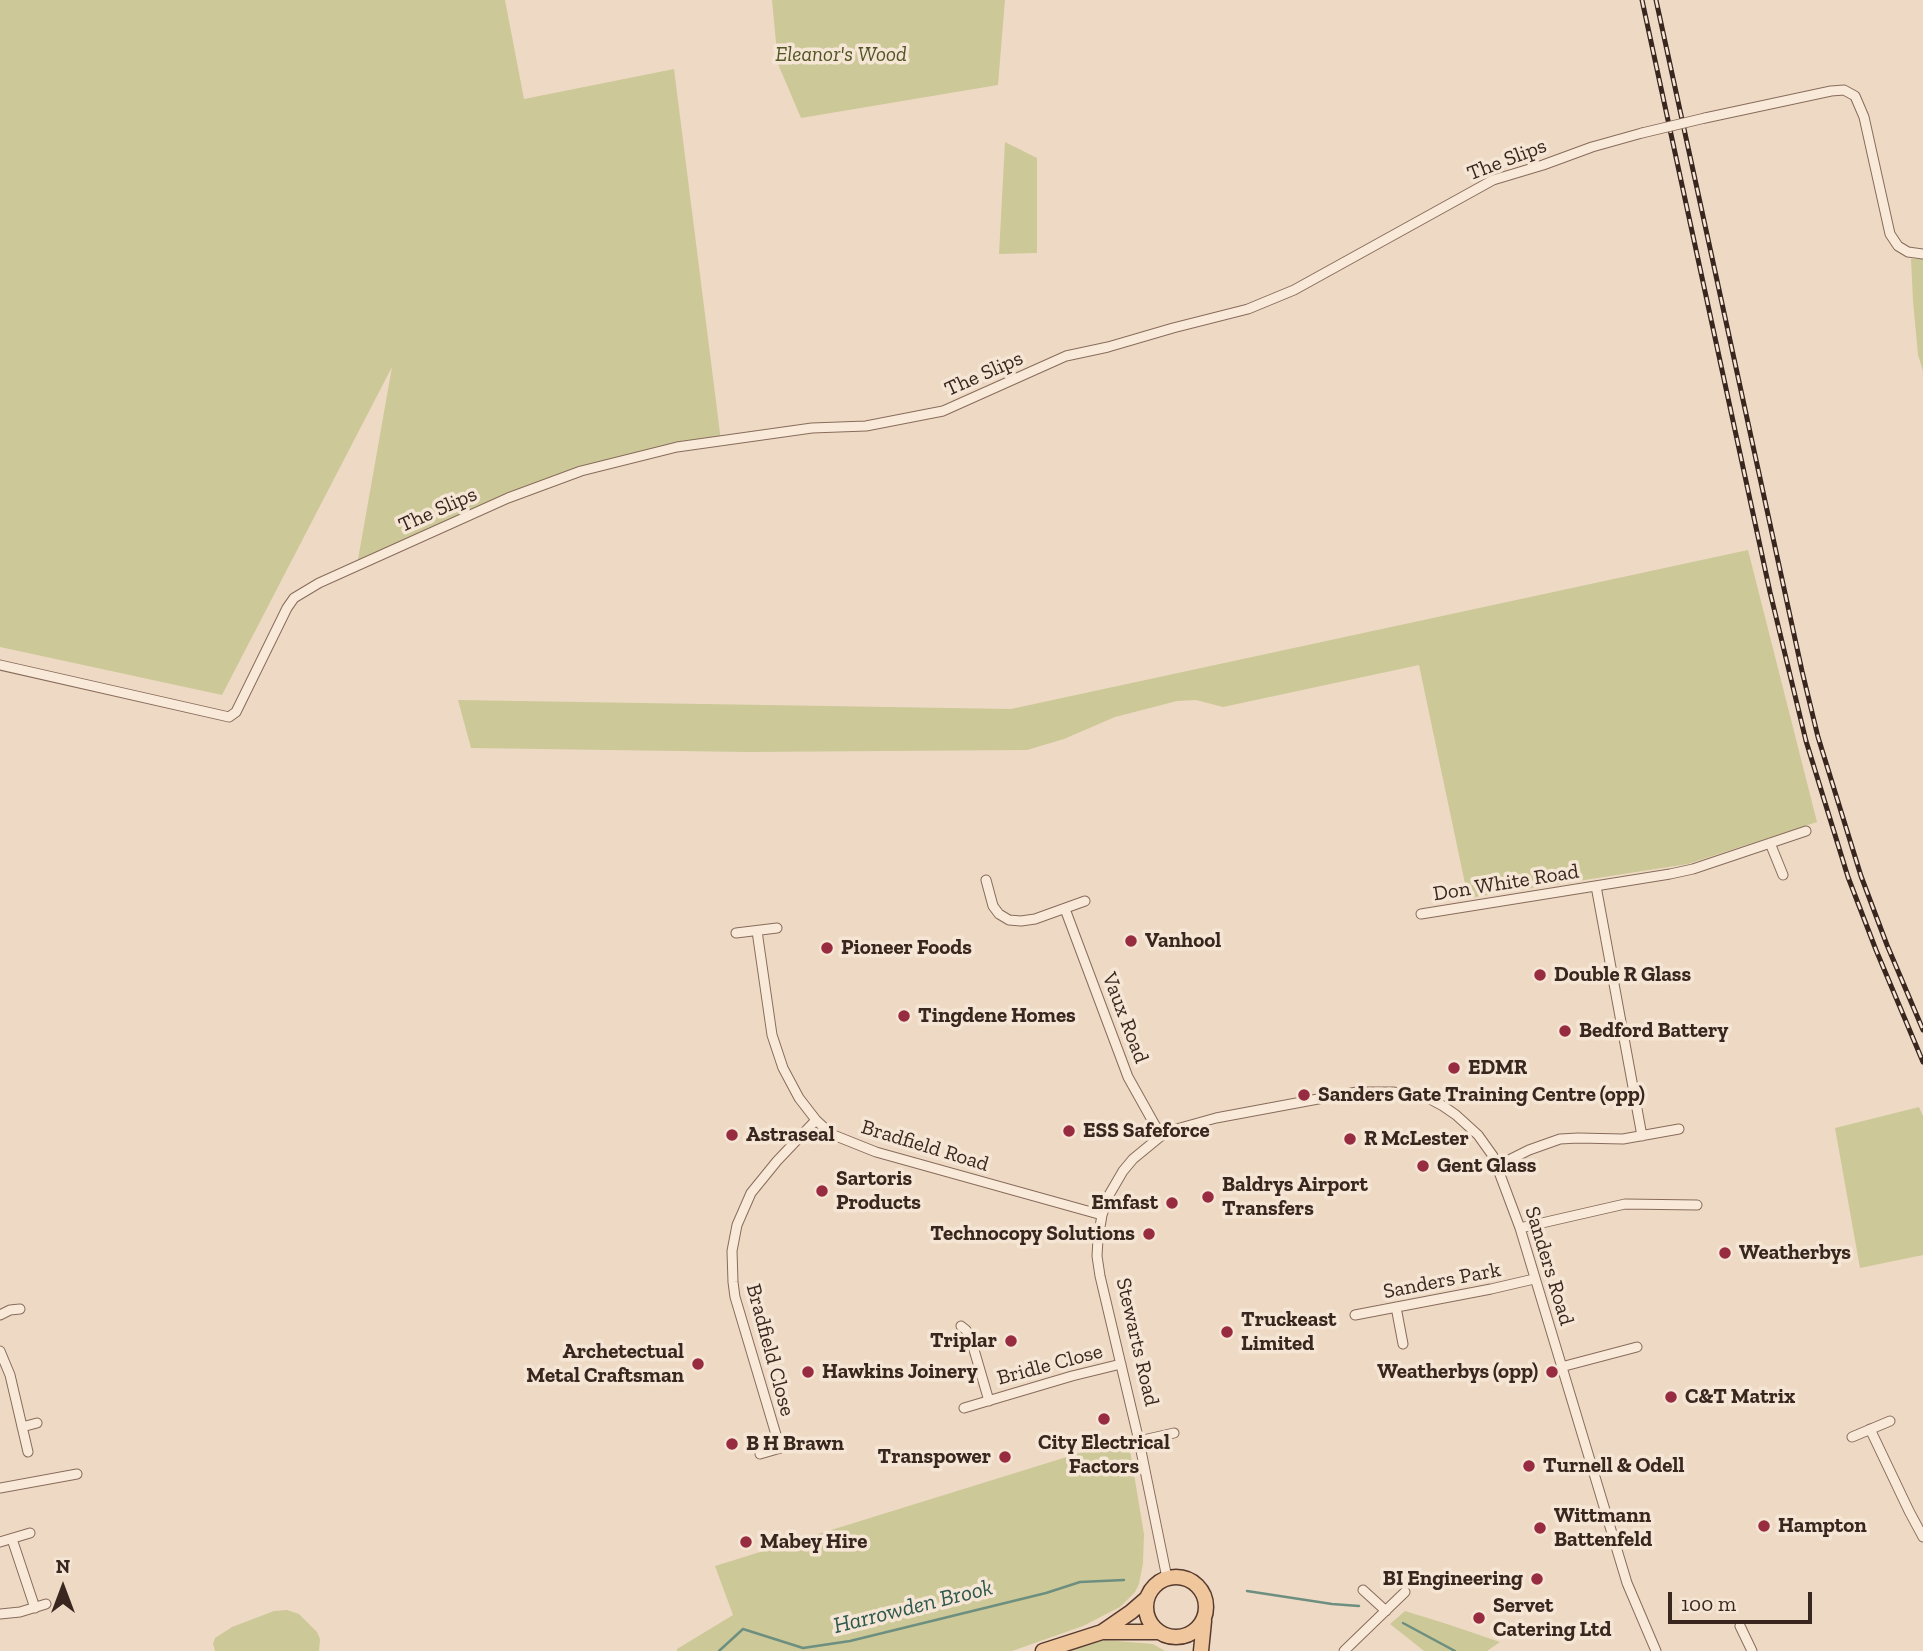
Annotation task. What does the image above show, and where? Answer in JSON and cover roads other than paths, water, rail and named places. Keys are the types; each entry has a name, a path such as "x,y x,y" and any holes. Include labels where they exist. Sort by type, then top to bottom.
{"main road":[{"path":"1043,1651 1102,1632 1146,1599 1154,1585 1167,1577 1179,1576 1199,1587 1205,1597 1207,1609 1201,1651"},
{"path":"1146,1599 1147,1617 1151,1625 1179,1651"},
{"path":"1102,1632 1160,1633 1174,1638 1197,1630 1204,1620"}],"street":[{"name":"The Slips","path":"0,665 229,717 236,712 294,598 319,583 508,498 581,471 677,447 812,428 866,426 943,411 1066,356 1248,309 1294,290 1493,180 1642,133 1831,91 1844,90 1855,96 1864,117 1890,234 1898,246 1908,252 1923,254"},
{"name":"Don White Road","path":"1421,914 1693,869 1806,831"},
{"path":"1770,843 1783,875"},
{"path":"986,880 993,906 1009,920 1035,919 1085,901"},
{"name":"Don White Road","path":"1596,886 1642,1136"},
{"name":"Vaux Road","path":"1065,909 1128,1077 1161,1136"},
{"path":"736,933 777,928"},
{"name":"Bradfield Road","path":"757,931 772,1035 778,1054 799,1098 831,1134 876,1152 1102,1215"},
{"name":"Sanders Road","path":"1161,1136 1216,1118 1357,1092 1393,1092 1428,1098 1456,1115 1478,1135 1493,1156 1520,1228 1627,1583 1656,1651"},
{"name":"Bradfield Close","path":"780,1448 735,1297 733,1251 737,1225 751,1194 777,1161 816,1120"},
{"path":"1497,1166 1528,1150 1560,1139 1623,1139 1679,1129"},
{"name":"Stewarts Road","path":"1161,1136 1123,1171 1109,1195 1098,1239 1098,1266 1139,1441 1167,1577"},
{"path":"1520,1228 1625,1204 1697,1205"},
{"name":"Sanders Park","path":"1355,1315 1534,1279"},
{"path":"1396,1307 1403,1344"},
{"path":"0,1315 20,1309"},
{"name":"Bridle Close","path":"961,1326 970,1336 989,1401"},
{"path":"1561,1367 1637,1347"},
{"path":"0,1351 10,1375 28,1452"},
{"name":"Bridle Close","path":"964,1408 1121,1364"},
{"path":"1852,1437 1890,1421"},
{"path":"22,1427 37,1423"},
{"path":"1870,1429 1923,1537"},
{"path":"1139,1441 1174,1433"},
{"name":"Bradfield Close","path":"760,1454 798,1443"},
{"path":"0,1488 77,1474"},
{"path":"0,1542 30,1533"},
{"path":"12,1539 34,1608"},
{"path":"1363,1590 1386,1611"},
{"path":"1344,1651 1405,1592"},
{"path":"0,1614 20,1612 46,1604"},
{"path":"1740,1626 1752,1651"}],"waterway":[{"name":"Harrowden Brook","path":"719,1651 743,1629 803,1648 850,1641 1046,1593 1080,1582 1124,1580"},
{"name":"Harrowden Brook","path":"1247,1591 1359,1606"},
{"name":"Harrowden Brook","path":"1403,1623 1455,1651"}],"railway":[{"path":"1642,0 1770,592 1806,741 1848,877 1923,1062"},
{"path":"1656,0 1818,737 1861,876 1923,1030"}],"place":[{"name":"Vanhool","path":"1131,941"},
{"name":"Pioneer Foods","path":"827,948"},
{"name":"Double R Glass","path":"1540,975"},
{"name":"Tingdene Homes","path":"904,1016"},
{"name":"Bedford Battery","path":"1565,1031"},
{"name":"EDMR","path":"1454,1068"},
{"name":"Sanders Gate Training Centre (opp)","path":"1304,1095"},
{"name":"ESS Safeforce","path":"1069,1131"},
{"name":"Astraseal","path":"732,1135"},
{"name":"R McLester","path":"1350,1139"},
{"name":"Gent Glass","path":"1423,1166"},
{"name":"Sartoris Products","path":"822,1191"},
{"name":"Baldrys Airport Transfers","path":"1208,1197"},
{"name":"Emfast","path":"1172,1203"},
{"name":"Technocopy Solutions","path":"1149,1234"},
{"name":"Weatherbys","path":"1725,1253"},
{"name":"Truckeast Limited","path":"1227,1332"},
{"name":"Triplar","path":"1011,1341"},
{"name":"Archetectual Metal Craftsman","path":"698,1364"},
{"name":"Hawkins Joinery","path":"808,1372"},
{"name":"Weatherbys (opp)","path":"1552,1372"},
{"name":"C&T Matrix","path":"1671,1397"},
{"name":"City Electrical Factors","path":"1104,1419"},
{"name":"B H Brawn","path":"732,1444"},
{"name":"Transpower","path":"1005,1457"},
{"name":"Turnell & Odell","path":"1529,1466"},
{"name":"Hampton","path":"1764,1526"},
{"name":"Wittmann Battenfeld","path":"1540,1528"},
{"name":"Mabey Hire","path":"746,1542"},
{"name":"BI Engineering","path":"1537,1579"},
{"name":"Servet Catering Ltd","path":"1479,1618"}],"park label":[{"name":"Eleanor's Wood","path":"841,55"}]}
